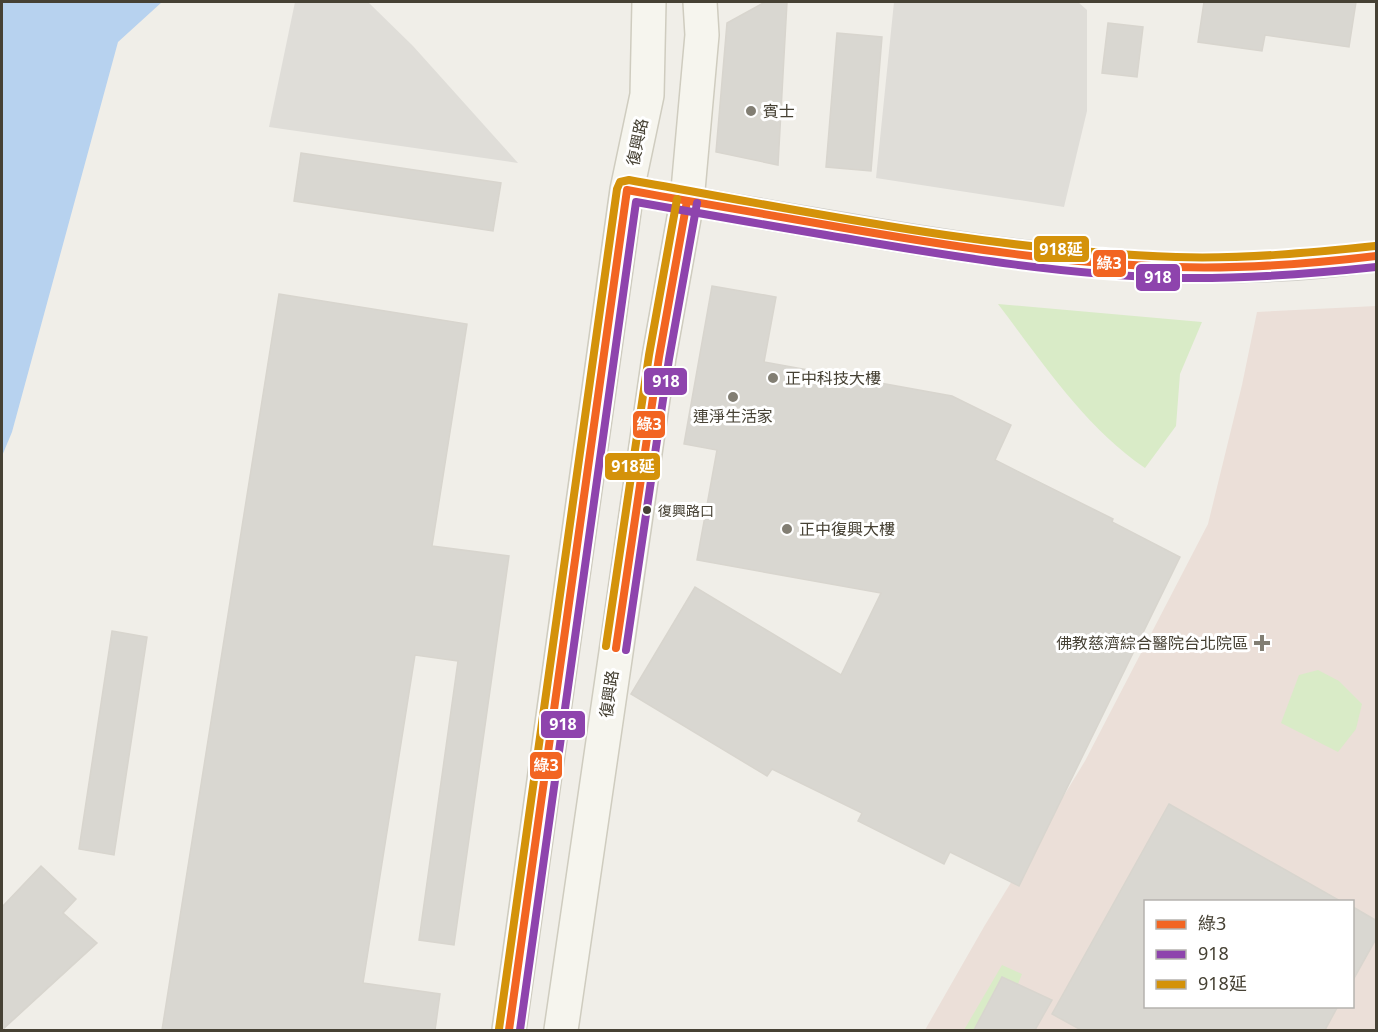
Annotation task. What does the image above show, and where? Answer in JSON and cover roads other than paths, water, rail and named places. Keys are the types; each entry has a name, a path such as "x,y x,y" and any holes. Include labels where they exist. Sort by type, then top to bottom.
{"main road":[{"name":"復興路","path":"509,1030 627,190 647,95 649,2"},
{"name":"復興路","path":"561,1030 657,369 687,201 702,35 700,2"}],"street":[{"path":"627,190 958,248 1112,265 1256,268 1338,262 1377,256"}],"water":[{"path":"2,2 162,2 118,42 12,432 2,456"}],"place":[{"name":"賓士","path":"751,111"},
{"name":"正中科技大樓","path":"773,378"},
{"name":"連淨生活家","path":"733,397"},
{"name":"復興路口","path":"647,510"},
{"name":"正中復興大樓","path":"787,529"},
{"name":"佛教慈濟綜合醫院台北院區","path":"1262,643"}]}
